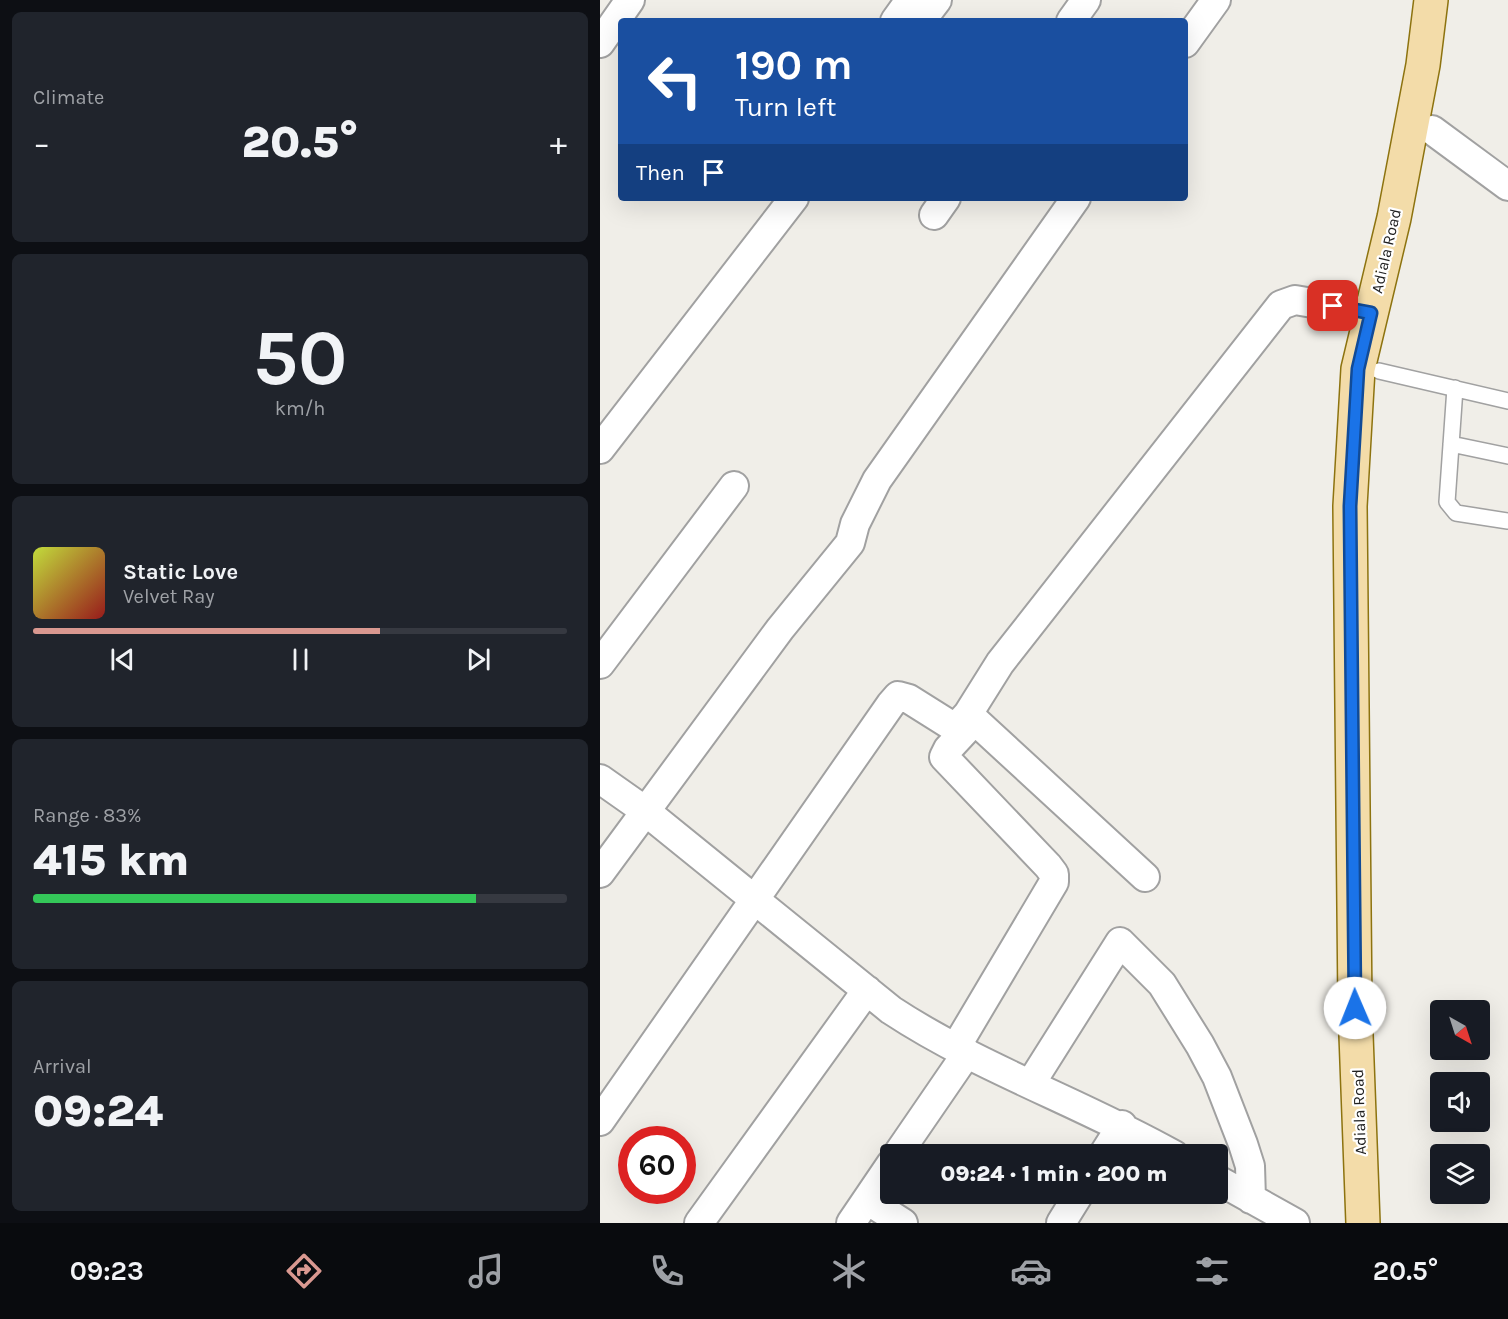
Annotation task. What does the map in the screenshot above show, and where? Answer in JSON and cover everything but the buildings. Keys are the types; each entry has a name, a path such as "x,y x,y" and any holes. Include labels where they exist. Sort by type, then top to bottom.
{"main road":[{"name":"Adiala Road","path":"1363,1223 1355,1008 1350,506 1358,369 1396,206 1423,65 1431,0"},
{"name":"Adiala Road","path":"1384,1223 1376,1007 1371,506 1379,371 1414,222 1444,69 1452,0"}],"street":[{"path":"600,43 630,0"},
{"path":"897,18 910,0"},
{"path":"923,18 937,0"},
{"path":"1073,18 1086,0"},
{"path":"1188,39 1216,0"},
{"path":"1432,130 1508,186"},
{"path":"690,334 768,201"},
{"path":"600,449 792,201"},
{"path":"600,873 644,810 780,630 850,543 855,524 878,480 1074,201"},
{"path":"904,1144 961,1050 1054,882 1054,874 1048,866 944,757 948,749 972,717 1000,663 1281,305 1295,300 1371,313"},
{"path":"600,664 734,486"},
{"path":"600,1121 898,696 909,699 952,726 972,717"},
{"path":"972,717 1145,877"},
{"path":"600,779 644,810 867,990 927,1034 1122,1125 1155,1144"},
{"path":"1031,1083 1120,942 1162,984 1217,1077 1250,1166 1251,1198"},
{"path":"699,1223 867,990"},
{"path":"1110,1144 1122,1125"},
{"path":"880,1180 859,1212 903,1223"},
{"path":"1228,1185 1295,1223"},
{"path":"1061,1223 1073,1204"}],"lane":[{"path":"1379,371 1508,401"},
{"path":"1455,388 1447,502 1456,513 1508,521"},
{"path":"1451,444 1508,456"}],"route":[{"path":"1333,306 1371,313 1358,369 1350,506 1355,1008"}]}
